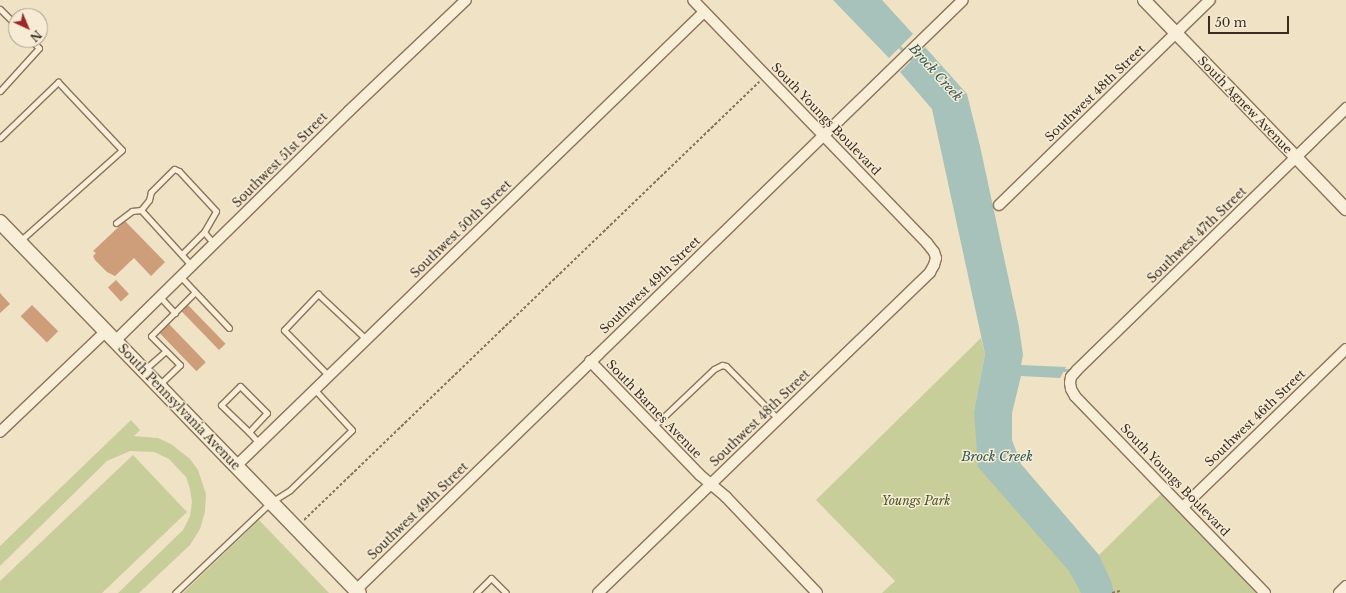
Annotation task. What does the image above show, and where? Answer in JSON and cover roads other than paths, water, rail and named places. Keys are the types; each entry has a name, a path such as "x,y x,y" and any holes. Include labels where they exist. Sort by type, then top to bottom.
{"main road":[{"name":"South Pennsylvania Avenue","path":"0,222 357,592"}],"street":[{"name":"Southwest 51st Street","path":"116,341 466,0"},
{"name":"South Youngs Boulevard","path":"693,0 927,243 934,252 936,258"},
{"name":"Southwest 49th Street","path":"357,592 590,361 963,0"},
{"name":"South Agnew Avenue","path":"1144,0 1346,208"},
{"name":"Southwest 48th Street","path":"999,205 1210,0"},
{"name":"Southwest 50th Street","path":"236,466 328,375 704,12"},
{"name":"Southwest 47th Street","path":"1070,383 1071,377 1077,370 1346,108"},
{"name":"Southwest 48th Street","path":"598,593 930,272 936,258"},
{"path":"0,432 106,331"},
{"name":"Southwest 46th Street","path":"1183,507 1346,349"},
{"name":"South Barnes Avenue","path":"590,361 653,427 710,484 731,502 817,593"},
{"name":"South Youngs Boulevard","path":"1070,383 1071,390 1075,396 1265,593"},
{"path":"1339,593 1346,586"}],"lane":[{"path":"0,9 8,17"},
{"path":"0,91 39,48"},
{"path":"0,138 58,82 122,150 20,242"},
{"path":"141,210 156,186 174,169 179,171 216,211 204,232 182,254"},
{"path":"116,223 132,211 141,210"},
{"path":"141,210 192,266"},
{"path":"204,232 214,244"},
{"path":"181,277 229,328"},
{"path":"159,386 180,365 151,336 195,292"},
{"path":"328,375 284,330 318,294 366,339"},
{"path":"160,297 175,313"},
{"path":"144,370 166,350"},
{"path":"653,427 714,369 722,365 726,366 778,419"},
{"path":"249,432 267,413 240,386 221,404 259,443"},
{"path":"175,593 271,502 290,490 352,430 314,389"},
{"path":"476,593 491,578 506,593"}],"water":[{"name":"Brock Creek","path":"833,0 882,0 913,34 889,58"},
{"name":"Brock Creek","path":"925,47 967,94 980,146 1019,327 1023,355 1021,365 1066,367 1060,378 1021,376 1012,413 1012,440 1021,464 1099,555 1111,581 1114,593 1081,593 1069,571 978,467 974,411 985,354 932,109 900,72"}],"waterway":[{"name":"Brock Creek","path":"897,44 914,62"},
{"path":"1060,370 1070,370"}],"park label":[{"name":"Youngs Park","path":"916,501"}]}
